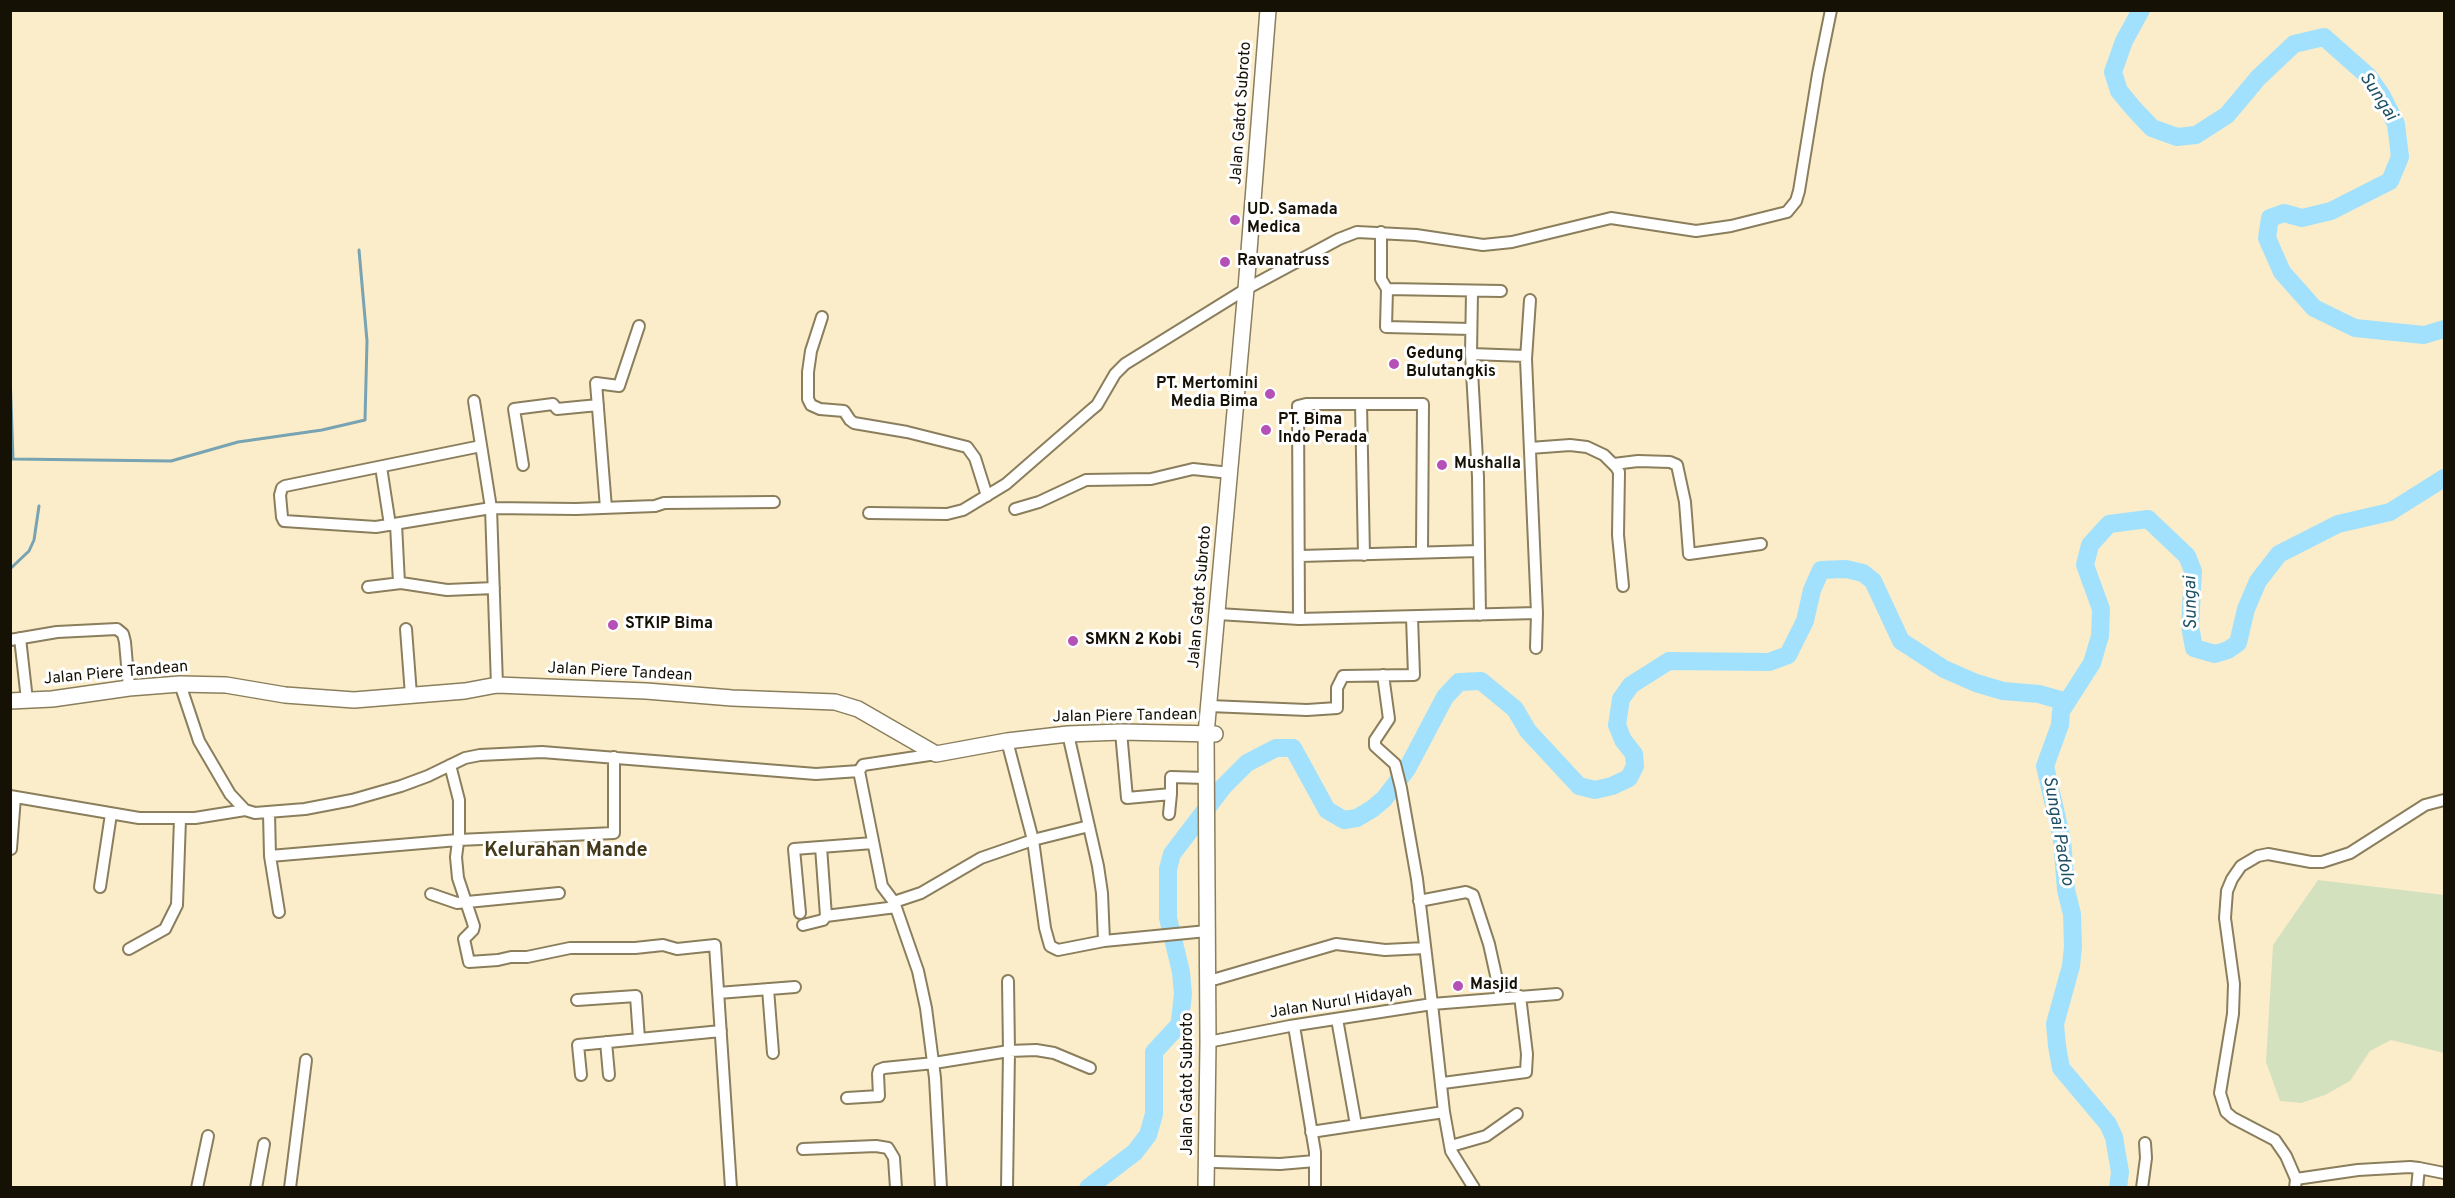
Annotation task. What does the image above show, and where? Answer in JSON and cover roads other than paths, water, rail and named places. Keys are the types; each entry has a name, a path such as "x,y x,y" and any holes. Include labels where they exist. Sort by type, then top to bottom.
{"street":[{"name":"Jalan Gatot Subroto","path":"1221,614 1230,473 1250,287 1268,10"},
{"name":"Jalan Gatot Subroto","path":"1206,1188 1216,978 1208,781 1210,734 1275,10"},
{"path":"869,513 955,514 987,496 1005,484 1097,405 1115,374 1125,364 1250,287 1357,232 1381,232 1483,245 1512,242 1611,218 1696,231 1731,226 1787,212 1796,201 1799,191 1831,10"},
{"path":"1381,232 1381,279 1387,289 1386,327 1471,329"},
{"path":"1387,289 1501,291"},
{"path":"1472,291 1471,354 1478,477 1480,615"},
{"path":"1530,300 1526,356 1537,613 1536,648"},
{"path":"822,317 811,351 808,372 808,399 812,406 844,411 854,423 907,432 967,447 975,459 987,496"},
{"path":"606,508 596,383 619,386 639,326"},
{"path":"1471,354 1526,356"},
{"path":"474,401 491,508 496,685"},
{"path":"523,465 514,410 553,404 557,409 598,405"},
{"path":"1299,619 1298,406 1306,404 1424,404 1422,551"},
{"path":"1361,404 1364,555"},
{"path":"1530,448 1570,445 1587,447 1604,455 1614,464 1619,472 1618,535 1623,586"},
{"path":"481,447 285,486 281,490 281,514 284,521 376,527 491,508 606,508 655,506 671,502 774,502"},
{"path":"1614,464 1638,461 1671,462 1677,465 1685,502 1689,554 1761,544"},
{"path":"381,466 393,525 399,583"},
{"path":"1015,509 1039,502 1086,480 1151,479 1193,469 1230,473"},
{"path":"1300,556 1479,551"},
{"path":"368,586 399,583 447,590 494,588"},
{"path":"1221,614 1299,619 1537,613"},
{"path":"1213,706 1331,710 1338,706 1337,688 1343,676 1414,675 1412,617"},
{"path":"27,700 15,639 57,632 117,629 123,634 126,642 129,688"},
{"path":"406,629 411,695"},
{"path":"1383,675 1389,719 1375,740 1375,746 1395,764 1410,827 1432,1004 1557,994"},
{"path":"180,684 199,741 230,794 245,810"},
{"name":"Jalan Piere Tandean","path":"10,701 180,684 226,685 285,695 354,700 465,691 496,685 836,702 858,709 936,754 1007,741 1068,734 1121,732 1210,734"},
{"path":"1121,732 1127,798 1171,794"},
{"path":"1068,734 1102,893 1104,941"},
{"path":"1007,741 1033,840 1045,928 1050,946 1058,950 1104,941 1202,932"},
{"path":"11,849 13,796 139,818 180,819 245,810 269,813 352,800 428,777 450,765 480,755 542,752 816,774 859,771"},
{"path":"936,754 863,765 859,771 882,886 895,905 918,971 926,1008 933,1063 941,1188"},
{"path":"270,856 458,840 614,833 614,757"},
{"path":"450,765 459,800 456,857 458,878 474,926 464,939 470,962 535,956 570,948 635,948 663,945 677,949 715,945 731,1188"},
{"path":"1168,814 1171,777 1208,781"},
{"path":"2445,800 2425,806 2350,853 2322,862 2268,854 2258,856 2241,866 2232,879 2225,907 2234,984 2233,1014 2220,1093 2224,1107 2233,1118 2275,1140 2286,1156 2296,1183 2358,1170 2419,1168 2445,1173"},
{"name":"Jalan Gatot Subroto","path":"1209,809 1202,932 1212,1041 1215,1188"},
{"path":"269,813 270,856 279,912"},
{"path":"100,887 111,814"},
{"path":"129,949 165,928 177,905 180,819"},
{"path":"802,925 823,920 826,916 895,905 921,893 981,858 1033,840 1089,826"},
{"path":"800,913 794,849 873,843"},
{"path":"821,847 826,916"},
{"path":"1419,901 1466,892 1473,895 1489,944 1501,998"},
{"path":"431,894 453,902 559,893"},
{"path":"1216,978 1336,944 1385,950 1425,948"},
{"path":"1007,1188 1008,981"},
{"path":"718,993 795,987"},
{"path":"768,989 773,1053"},
{"path":"578,1000 636,996 639,1039"},
{"path":"1443,1083 1526,1072 1527,1054 1520,996"},
{"name":"Jalan Nurul Hidayah","path":"1212,1041 1432,1004 1443,1083 1444,1112 1451,1146 1474,1188"},
{"path":"1337,1019 1356,1125"},
{"path":"1294,1026 1316,1161 1315,1188"},
{"path":"581,1075 578,1045 721,1031"},
{"path":"606,1042 609,1075"},
{"path":"847,1098 879,1096 879,1070 1009,1051 1054,1053 1090,1068"},
{"path":"290,1188 306,1060"},
{"path":"1311,1132 1444,1112"},
{"path":"1451,1146 1495,1132 1517,1113"},
{"path":"197,1188 208,1136"},
{"path":"2142,1188 2146,1158 2145,1143"},
{"path":"256,1188 264,1144"},
{"path":"803,1149 876,1146 888,1148 894,1158 896,1188"},
{"path":"1215,1162 1280,1164 1316,1161"},
{"path":"2417,1188 2419,1168"}],"waterway":[{"name":"Sungai","path":"2141,10 2124,41 2113,72 2119,91 2152,128 2177,137 2196,135 2227,115 2258,78 2294,44 2324,37 2368,76 2382,96 2396,124 2400,157 2390,181 2331,211 2302,218 2284,213 2270,218 2267,238 2282,272 2314,308 2355,328 2424,335 2444,329"},
{"path":"13,459 171,461 238,442 322,430 365,420 367,341 359,250"},
{"path":"10,373 13,459 10,459"},
{"name":"Sungai","path":"2067,702 2092,663 2100,636 2101,609 2085,565 2090,545 2109,524 2148,519 2187,556 2193,571 2190,626 2194,648 2215,654 2228,650 2238,643 2246,609 2258,581 2279,554 2338,524 2390,512 2444,478"},
{"path":"10,569 29,551 34,540 39,506"},
{"name":"Sungai Padolo","path":"1088,1188 1135,1152 1148,1135 1154,1114 1154,1052 1179,1025 1183,994 1181,972 1168,918 1168,869 1172,854 1223,787 1247,763 1276,748 1293,748 1327,810 1344,820 1357,818 1384,799 1407,769 1445,697 1459,682 1481,681 1515,709 1528,731 1579,786 1595,790 1612,786 1629,778 1635,766 1634,754 1623,740 1617,725 1621,699 1631,685 1669,661 1769,662 1788,655 1805,621 1812,590 1821,570 1846,569 1863,573 1873,581 1901,641 1944,669 1976,683 2003,691 2039,694 2067,702 2061,711 2060,725 2045,766 2062,840 2066,890 2072,914 2071,966 2055,1024 2057,1046 2061,1068 2108,1124 2114,1137 2120,1172 2118,1188"}],"place":[{"name":"UD. Samada Medica","path":"1235,220"},
{"name":"Ravanatruss","path":"1225,262"},
{"name":"Gedung Bulutangkis","path":"1394,364"},
{"name":"PT. Mertomini Media Bima","path":"1270,394"},
{"name":"PT. Bima Indo Perada","path":"1266,430"},
{"name":"Mushalla","path":"1442,465"},
{"name":"STKIP Bima","path":"613,625"},
{"name":"SMKN 2 Kobi","path":"1073,641"},
{"name":"Masjid","path":"1458,986"}],"district":[{"name":"Kelurahan Mande","path":"566,852"}]}
